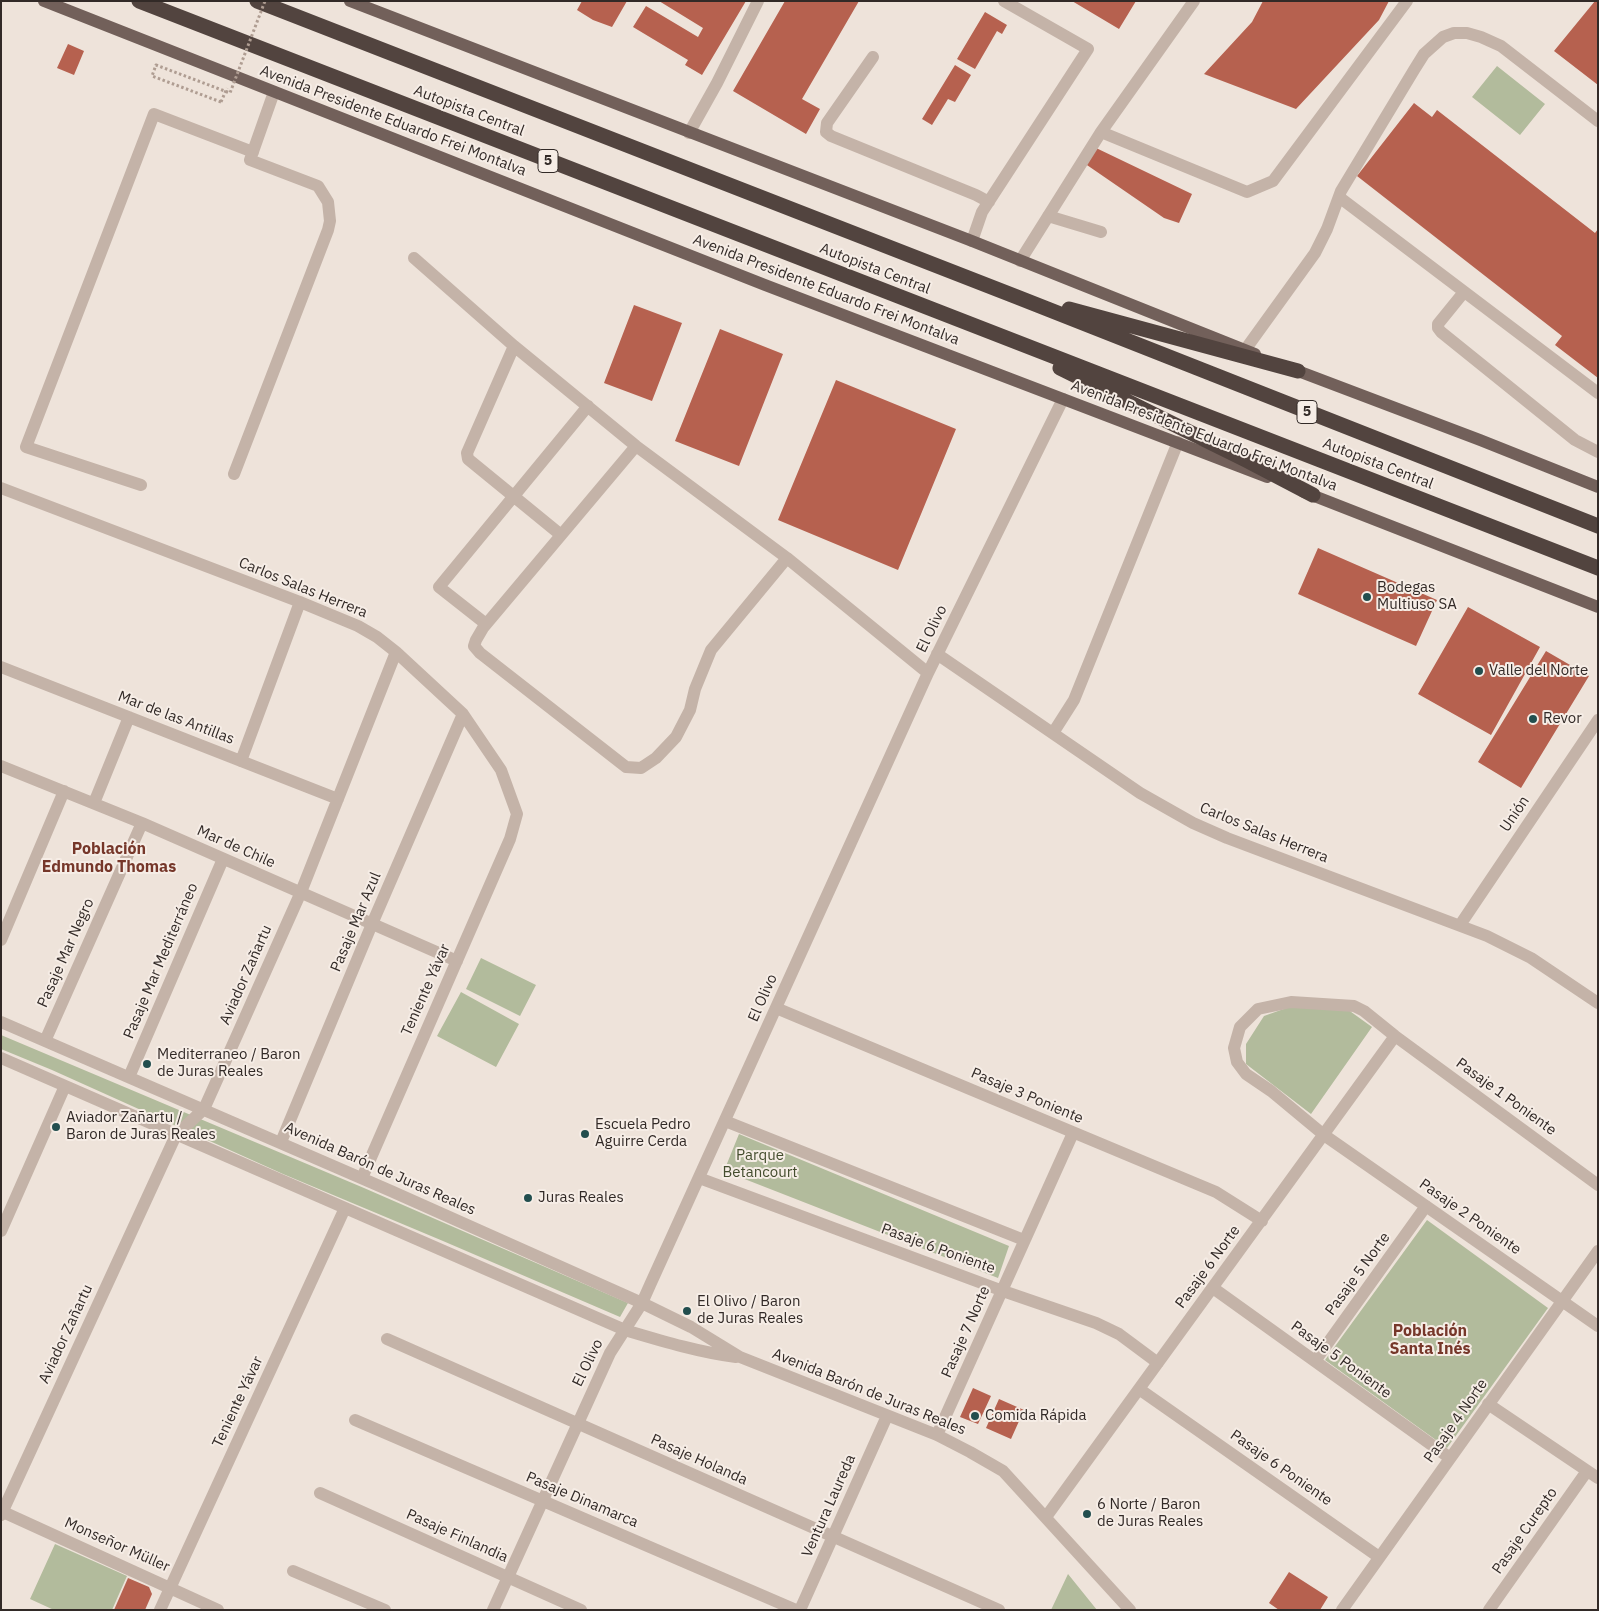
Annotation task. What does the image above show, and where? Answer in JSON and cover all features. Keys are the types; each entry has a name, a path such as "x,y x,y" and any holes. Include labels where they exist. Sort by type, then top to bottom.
{"highway":[{"name":"Autopista Central","path":"139,1 1598,568"},
{"name":"Autopista Central","path":"257,1 1598,526"},
{"path":"1017,297 1131,325 1298,371"},
{"path":"994,333 1095,386 1313,495"}],"main road":[{"name":"Avenida Presidente Eduardo Frei Montalva","path":"44,1 1062,400 1178,442 1598,607"},
{"path":"350,1 366,4 689,133 972,241 1298,371 1598,487"}],"street":[{"path":"689,133 717,83 758,1"},
{"path":"972,241 982,212 1088,49 1004,1"},
{"path":"1020,261 1101,132 1194,1"},
{"path":"1101,132 1247,192 1273,181 1407,1"},
{"path":"1245,350 1315,253 1327,229 1339,197 1399,94 1424,54 1443,37 1454,33 1467,33 1501,46 1598,121"},
{"path":"872,57 827,123 826,132 831,136 989,202"},
{"path":"234,474 330,221 328,202 318,186 250,160 274,92"},
{"path":"141,485 26,447 154,114 253,152"},
{"path":"1339,197 1598,392"},
{"path":"1048,216 1101,232"},
{"path":"414,258 514,346 636,446 787,558 928,673"},
{"path":"1464,292 1438,324 1441,332 1575,440 1598,452"},
{"path":"514,346 466,453 468,459 561,535"},
{"name":"El Olivo","path":"493,1610 610,1353 642,1303 928,673 1062,400"},
{"path":"486,624 439,587 588,406"},
{"path":"1053,733 1074,700 1178,442"},
{"path":"636,446 486,624 474,646 480,653 626,767 640,768 656,758 676,738 690,710 695,689 711,650 787,558"},
{"name":"Carlos Salas Herrera","path":"1,488 300,602 358,626 377,637 463,714 501,770 517,814"},
{"path":"241,761 300,602"},
{"name":"Aviador Zañartu","path":"2,1513 176,1135 204,1109 301,892 396,652"},
{"name":"Carlos Salas Herrera","path":"937,654 1140,793 1193,823 1227,838 1487,936 1531,958 1598,1003"},
{"name":"Mar de las Antillas","path":"1,667 338,799"},
{"name":"Pasaje Mar Azul","path":"281,1142 372,924 463,714"},
{"path":"94,803 129,717"},
{"name":"Unión","path":"1460,925 1598,720"},
{"name":"Mar de Chile","path":"1,766 142,823 457,961"},
{"path":"1,940 64,791"},
{"name":"Teniente Yávar","path":"362,1178 510,839 517,814"},
{"name":"Pasaje Mar Negro","path":"45,1041 142,823"},
{"name":"Pasaje Mar Mediterráneo","path":"129,1077 223,859"},
{"name":"Pasaje 1 Poniente","path":"1324,1135 1271,1091 1246,1074 1237,1062 1234,1048 1240,1027 1258,1009 1291,1002 1354,1006 1364,1011 1395,1036 1598,1185"},
{"name":"Pasaje 3 Poniente","path":"776,1008 1216,1192 1262,1221"},
{"name":"Avenida Barón de Juras Reales","path":"1,1022 281,1142 642,1303 691,1327 740,1357 937,1435 989,1462 1003,1471 1130,1610"},
{"name":"Pasaje 6 Norte","path":"1046,1517 1395,1036"},
{"name":"Avenida Barón de Juras Reales","path":"1,1058 625,1330 700,1352 740,1357"},
{"path":"1,1231 65,1086"},
{"path":"725,1121 1024,1240"},
{"name":"Pasaje 7 Norte","path":"937,1435 1073,1133"},
{"name":"Pasaje 2 Poniente","path":"1324,1135 1598,1326"},
{"name":"Pasaje 6 Poniente","path":"699,1178 1110,1329 1158,1363"},
{"name":"Pasaje 5 Norte","path":"1315,1362 1426,1206"},
{"name":"Teniente Yávar","path":"160,1610 345,1208"},
{"name":"Pasaje 4 Norte","path":"1342,1610 1598,1251"},
{"name":"Pasaje 5 Poniente","path":"1213,1288 1450,1458"},
{"name":"Pasaje Holanda","path":"387,1339 999,1610"},
{"name":"Pasaje 6 Poniente","path":"1139,1389 1379,1557"},
{"path":"1488,1404 1593,1475"},
{"name":"Ventura Laureda","path":"800,1610 887,1416"},
{"name":"Pasaje Dinamarca","path":"356,1420 796,1610"},
{"name":"Pasaje Curepto","path":"1489,1610 1593,1475"},
{"name":"Pasaje Finlandia","path":"320,1493 581,1610"},
{"name":"Monseñor Müller","path":"2,1513 218,1610"},
{"path":"294,1571 385,1610"}],"path":[{"path":"221,102 152,76 156,65 230,93 265,1"}],"green space":[{"path":"1497,66 1545,104 1520,135 1472,97"},
{"path":"481,958 536,985 520,1016 466,989"},
{"path":"461,992 519,1024 496,1067 437,1036"},
{"path":"1292,1006 1347,1009 1372,1027 1311,1114 1246,1064 1246,1044 1264,1016"},
{"path":"1,1035 364,1188 628,1303 620,1317 283,1174 1,1049"},
{"name":"Parque Betancourt","path":"739,1134 1009,1246 998,1278 724,1171"},
{"path":"1427,1220 1548,1308 1447,1448 1325,1360"},
{"path":"55,1544 127,1576 112,1610 54,1610 30,1599"},
{"path":"1068,1574 1097,1610 1051,1610"}],"building":[{"path":"582,1 627,1 612,27 593,20 577,10"},
{"path":"659,1 746,1 702,75 685,65 688,60 633,27 646,6 698,37 703,28"},
{"path":"785,1 859,1 802,99 820,109 806,134 733,91"},
{"path":"1072,1 1136,1 1119,29"},
{"path":"1263,1 1389,1 1379,20 1296,109 1204,74 1252,22"},
{"path":"1595,1 1598,1 1598,85 1554,51"},
{"path":"985,12 1007,25 1002,34 997,31 975,69 957,59"},
{"path":"68,44 84,51 74,75 57,68"},
{"path":"955,65 971,75 955,102 948,99 932,125 922,119"},
{"path":"1414,103 1432,117 1437,110 1595,233 1598,229 1598,378 1555,345 1562,336 1357,176"},
{"path":"1094,147 1192,194 1179,223 1164,218 1084,163"},
{"path":"634,305 682,323 652,401 604,383"},
{"path":"720,329 783,354 739,466 675,441"},
{"path":"836,380 956,429 898,570 778,520"},
{"name":"Bodegas Multiuso SA","path":"1318,548 1437,600 1416,646 1298,594"},
{"name":"Valle del Norte","path":"1468,607 1540,647 1491,735 1418,694"},
{"name":"Revor","path":"1546,651 1589,676 1521,788 1478,762"},
{"path":"973,1388 991,1396 978,1424 960,1417"},
{"path":"999,1399 1024,1410 1011,1439 986,1428"},
{"path":"1289,1572 1328,1597 1320,1610 1279,1610 1269,1603"},
{"path":"128,1578 149,1587 152,1594 145,1610 114,1610"}],"place":[{"name":"Bodegas Multiuso SA","path":"1367,597"},
{"name":"Valle del Norte","path":"1479,671"},
{"name":"Revor","path":"1533,719"},
{"name":"Mediterraneo / Baron de Juras Reales","path":"147,1064"},
{"name":"Aviador Zañartu / Baron de Juras Reales","path":"56,1127"},
{"name":"Escuela Pedro Aguirre Cerda","path":"585,1134"},
{"name":"Juras Reales","path":"528,1198"},
{"name":"El Olivo / Baron de Juras Reales","path":"687,1311"},
{"name":"Comida Rápida","path":"975,1416"},
{"name":"6 Norte / Baron de Juras Reales","path":"1087,1514"}],"district":[{"name":"Población Edmundo Thomas","path":"109,858"},
{"name":"Población Santa Inés","path":"1430,1340"}]}
